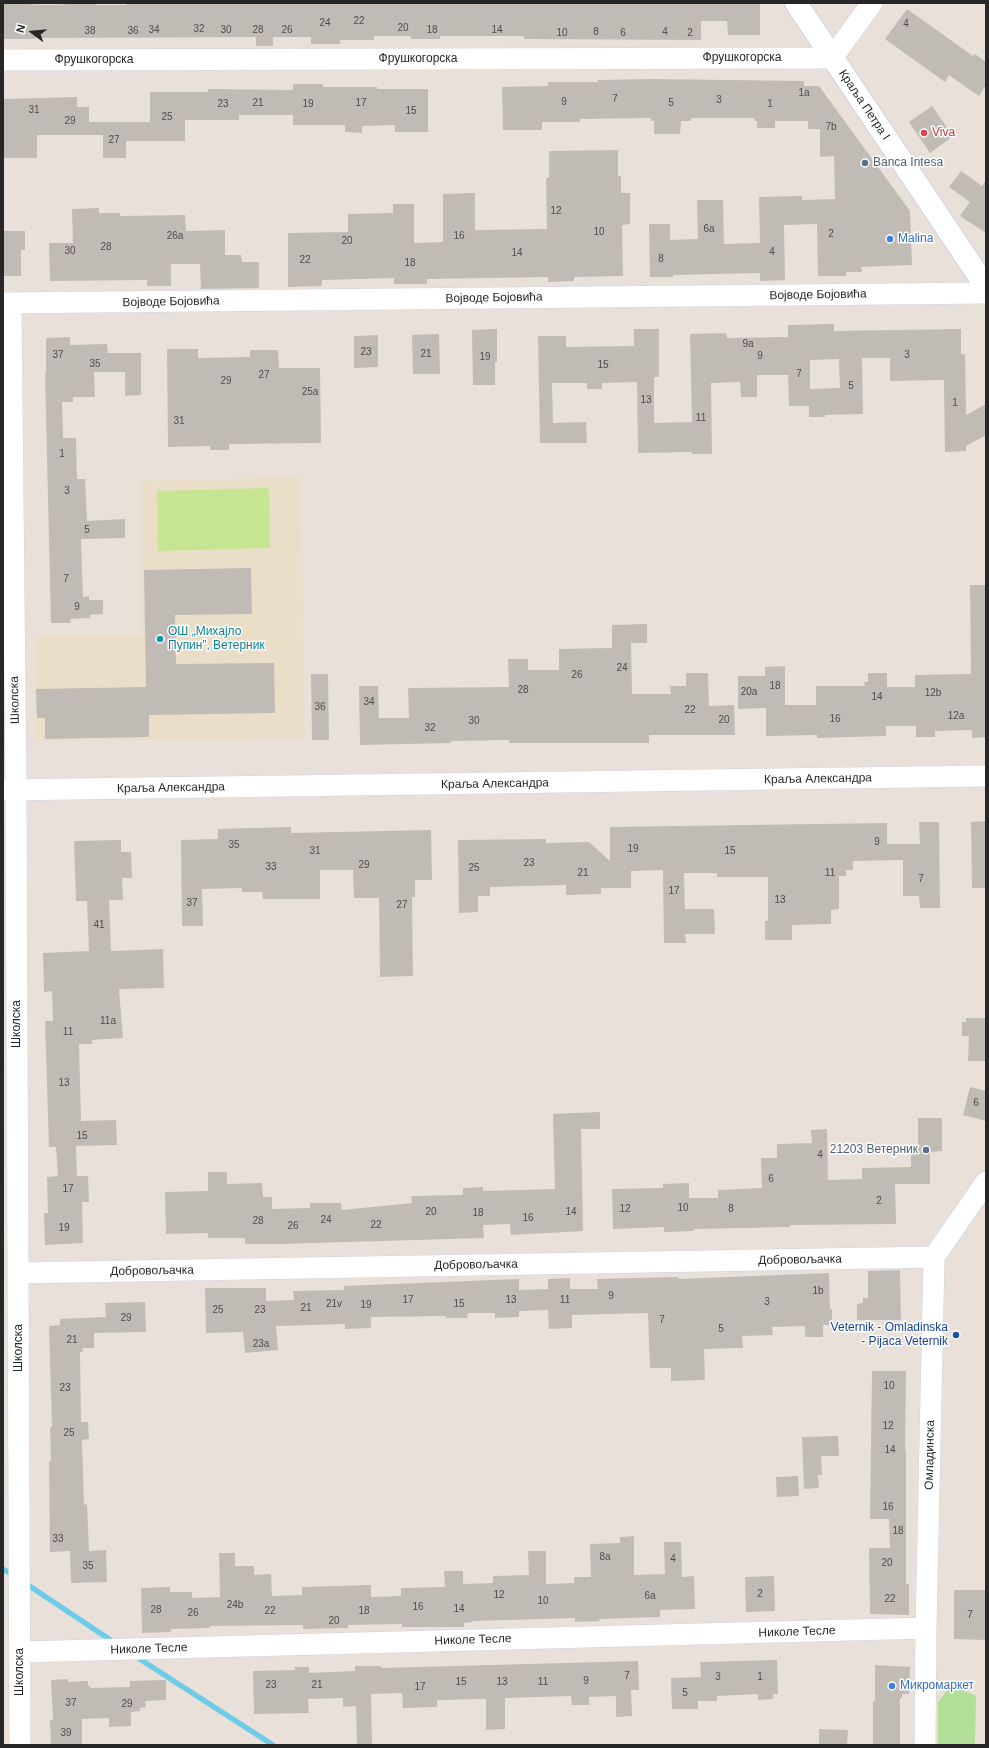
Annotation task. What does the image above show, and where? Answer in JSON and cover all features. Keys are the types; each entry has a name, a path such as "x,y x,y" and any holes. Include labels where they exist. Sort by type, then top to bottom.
{"street":[{"name":"Краља Петра I","path":"796,3 986,287"},
{"path":"832,58 872,3"},
{"name":"Фрушкогорска","path":"3,60 832,58"},
{"name":"Војводе Бојовића","path":"7,303 986,293"},
{"name":"Школска","path":"7,303 10,790 18,1273 20,1745"},
{"name":"Краља Александра","path":"10,790 986,776"},
{"path":"934,1257 986,1182"},
{"name":"Добровољачка","path":"18,1273 934,1257"},
{"name":"Омладинска","path":"926,1745 926,1628 934,1257"},
{"name":"Николе Тесле","path":"20,1652 926,1628"}],"shaded area":[{"path":"301,477 305,738 35,741 35,636 142,635 141,481"}],"green space":[{"path":"269,488 270,548 158,551 157,491"},
{"path":"951,1685 976,1696 975,1745 938,1745 938,1702"}],"building":[{"path":"3,3 48,5 96,3 96,5 126,5 126,3 760,3 760,35 728,35 727,21 701,21 701,40 524,39 524,36 440,36 440,39 411,39 411,36 374,36 374,40 340,40 340,44 311,44 311,37 273,37 273,46 256,46 256,37 3,39"},
{"path":"907,9 973,56 975,54 986,62 986,85 979,96 949,75 945,82 885,39"},
{"path":"651,79 804,81 804,86 819,86 910,211 912,265 861,267 862,272 846,272 846,276 818,276 817,224 784,225 785,280 760,281 760,273 650,277 649,224 670,224 670,240 698,239 697,200 723,200 724,244 760,243 759,197 802,196 802,200 835,199 834,156 820,157 820,129 808,129 808,121 775,121 775,128 757,128 757,121 754,121 754,118 691,118 691,121 681,121 680,134 654,134 654,121 651,121 651,118 580,119 580,122 542,122 542,130 503,130 502,87 548,86 548,82 598,82 598,80"},
{"path":"293,84 323,84 323,87 377,87 377,89 428,89 428,132 395,132 395,125 362,126 362,133 345,132 345,125 293,125 293,115 239,115 239,120 185,120 185,141 126,141 126,158 103,158 103,135 37,135 37,158 3,158 3,99 77,97 77,107 89,107 89,122 150,122 150,92 208,92 208,89 293,90"},
{"path":"932,106 953,136 930,153 909,122"},
{"path":"618,150 618,176 621,176 621,193 630,193 630,224 622,225 623,276 574,277 574,281 548,282 548,277 427,279 427,284 394,284 394,278 322,280 322,286 288,287 288,233 348,232 348,214 393,213 393,204 414,204 414,243 443,242 443,194 475,193 475,230 547,229 546,178 549,178 549,151"},
{"path":"961,171 982,186 986,180 986,233 960,216 970,202 949,187"},
{"path":"99,208 99,213 120,213 120,216 185,215 186,231 225,230 225,255 241,255 242,262 259,262 259,288 201,289 200,264 171,264 171,286 147,286 147,280 50,281 49,243 73,243 72,209"},
{"path":"3,231 25,231 25,250 21,250 21,276 3,276"},
{"path":"834,324 834,331 961,329 961,354 965,354 966,415 986,404 986,435 966,446 966,451 945,452 944,380 890,381 890,358 862,358 863,414 809,417 809,406 789,406 788,375 757,375 757,397 741,397 740,382 711,383 712,454 692,454 692,452 638,453 637,382 602,383 602,389 587,389 587,383 552,383 553,423 586,422 587,443 540,443 538,336 566,336 566,347 634,346 634,329 659,329 659,377 654,377 654,423 692,422 690,334 726,333 727,338 788,337 788,325","holes":["839,359 840,388 810,389 810,360"]},
{"path":"497,329 495,385 473,385 472,330"},
{"path":"439,334 440,374 413,374 412,335"},
{"path":"378,335 378,367 354,368 354,336"},
{"path":"70,337 70,345 107,344 108,353 141,353 141,395 125,396 125,372 94,372 95,397 73,397 73,402 62,402 63,438 76,438 77,479 85,479 87,521 125,519 125,538 81,539 83,597 89,596 89,600 103,600 103,614 90,615 90,618 70,619 71,623 51,623 45,373 46,338"},
{"path":"167,349 198,349 198,358 250,357 250,350 278,350 279,368 320,368 321,443 229,444 229,450 210,450 210,446 168,447"},
{"name":"ОШ „Михајло Пупин”, Ветерник","path":"251,568 252,614 175,615 176,664 274,663 275,713 149,715 149,737 45,739 45,718 37,718 36,689 146,687 144,570"},
{"path":"970,585 985,585 986,737 972,738 972,730 935,731 935,737 916,737 916,726 886,726 886,736 817,738 817,735 766,736 766,708 738,709 738,676 765,676 765,667 785,666 785,705 816,705 816,686 865,686 864,682 868,682 868,673 887,673 887,687 915,687 915,675 971,674"},
{"path":"647,624 647,643 631,643 632,694 671,694 670,686 686,686 686,673 708,673 709,706 734,705 735,735 649,735 649,743 509,743 509,740 360,745 359,686 378,686 379,718 409,718 408,688 509,687 508,659 528,659 528,670 559,670 559,649 612,648 612,625"},
{"path":"311,674 328,674 329,740 312,740"},
{"path":"986,821 986,888 972,888 971,822"},
{"path":"919,822 939,822 940,908 920,908 919,896 903,896 903,860 853,861 853,870 846,870 846,876 839,876 839,909 831,910 831,924 792,925 792,940 765,940 765,921 768,921 768,877 717,877 717,873 684,873 685,909 714,909 715,934 685,934 686,943 664,943 663,870 631,871 631,888 601,888 601,894 566,895 566,885 490,887 490,896 478,896 478,912 459,913 458,840 546,839 546,843 589,842 610,861 610,827 887,823 887,844 920,844"},
{"path":"291,827 291,833 431,830 432,880 415,880 415,897 412,897 413,976 380,977 379,898 354,898 353,870 320,870 320,899 263,899 262,892 242,892 242,888 202,889 203,926 182,926 181,840 218,839 218,829"},
{"path":"121,840 121,852 131,852 132,878 122,878 123,900 109,900 111,951 163,949 164,988 119,989 123,1038 92,1040 92,1044 79,1044 81,1121 116,1120 117,1145 76,1146 77,1176 88,1176 89,1202 82,1202 83,1243 45,1245 44,1213 48,1213 47,1177 58,1176 56,1147 49,1147 45,1021 53,1021 52,991 44,992 43,953 89,951 87,901 76,901 74,841"},
{"path":"966,1018 986,1018 986,1061 968,1061 969,1036 962,1036 962,1022 966,1022"},
{"path":"970,1087 986,1091 986,1121 963,1115"},
{"path":"600,1112 600,1129 581,1129 583,1231 511,1235 510,1224 483,1225 484,1238 280,1244 245,1244 245,1238 208,1238 208,1233 166,1234 165,1192 208,1191 208,1172 227,1172 227,1184 262,1183 263,1197 272,1197 272,1209 310,1208 310,1203 341,1203 342,1210 412,1203 411,1196 463,1195 463,1188 483,1187 483,1191 555,1189 553,1114"},
{"path":"918,1118 942,1118 942,1151 930,1152 930,1184 895,1184 896,1224 790,1225 790,1227 694,1229 694,1231 664,1232 664,1227 613,1229 612,1189 663,1188 663,1184 689,1183 689,1198 718,1198 718,1190 762,1188 761,1158 777,1158 777,1144 812,1143 811,1130 827,1129 828,1180 862,1179 862,1168 911,1167 911,1149 918,1149"},
{"path":"900,1270 901,1320 857,1320 857,1304 863,1303 863,1298 868,1298 868,1271"},
{"path":"829,1273 832,1325 823,1325 823,1337 805,1337 805,1326 772,1327 773,1335 742,1336 743,1348 704,1349 705,1380 671,1381 671,1368 650,1368 648,1313 572,1315 572,1328 549,1329 548,1310 519,1311 519,1317 495,1318 495,1313 468,1313 467,1318 446,1318 446,1316 371,1317 371,1328 345,1329 345,1324 276,1326 278,1350 245,1353 243,1332 206,1333 205,1288 266,1288 266,1301 294,1300 293,1291 344,1290 344,1286 519,1279 519,1290 548,1289 548,1279 570,1278 570,1289 598,1289 597,1279 678,1277 679,1279"},
{"path":"145,1302 146,1332 94,1333 94,1348 82,1348 83,1352 80,1352 81,1422 88,1422 89,1439 82,1440 84,1505 87,1504 89,1551 106,1550 107,1582 71,1583 70,1551 50,1552 49,1461 51,1461 50,1427 52,1427 49,1326 60,1325 60,1319 106,1317 105,1303"},
{"path":"872,1371 906,1371 906,1584 909,1584 909,1615 870,1614 869,1548 890,1548 889,1519 870,1519"},
{"path":"838,1436 839,1456 821,1456 822,1475 818,1475 819,1488 804,1489 802,1437"},
{"path":"798,1476 799,1496 777,1497 776,1477"},
{"path":"634,1536 634,1575 665,1574 664,1542 681,1542 682,1577 694,1576 695,1609 660,1610 660,1617 599,1619 600,1621 575,1622 575,1618 472,1621 464,1623 464,1627 402,1627 402,1624 348,1625 348,1628 303,1629 303,1625 210,1626 210,1628 171,1629 171,1632 142,1633 141,1588 170,1587 170,1592 192,1592 192,1598 220,1597 219,1553 235,1553 235,1566 254,1566 254,1575 271,1574 272,1596 302,1595 302,1587 371,1585 371,1597 401,1596 401,1588 445,1587 444,1571 463,1571 463,1584 493,1583 493,1576 529,1575 528,1551 546,1551 546,1584 574,1583 574,1577 591,1577 590,1544 620,1543 620,1537"},
{"path":"774,1576 775,1611 746,1612 745,1577"},
{"path":"954,1590 986,1590 986,1640 954,1639"},
{"path":"777,1660 778,1694 773,1694 773,1699 758,1700 758,1694 717,1696 717,1701 698,1701 698,1709 672,1709 671,1678 701,1677 700,1662"},
{"path":"638,1661 639,1690 631,1690 632,1716 616,1717 616,1696 589,1697 589,1705 572,1705 571,1696 505,1698 505,1729 486,1730 486,1699 437,1700 437,1707 403,1708 402,1693 371,1694 372,1745 357,1745 356,1706 343,1707 343,1698 308,1699 309,1713 254,1714 253,1671 295,1670 294,1667 309,1667 309,1673 355,1671 355,1666 381,1666 381,1668"},
{"path":"875,1665 910,1667 909,1694 902,1694 902,1698 900,1698 900,1745 873,1745"},
{"path":"68,1679 68,1682 88,1681 88,1686 90,1686 90,1688 130,1687 130,1681 166,1680 166,1700 145,1701 146,1707 140,1708 140,1711 131,1712 131,1726 109,1727 109,1718 82,1719 82,1745 51,1745 50,1720 53,1720 51,1680"},
{"path":"819,1729 848,1730 847,1745 819,1745"}],"waterway":[{"path":"3,1569 14,1576"},
{"path":"25,1583 115,1643"},
{"path":"135,1656 273,1745"}],"place":[{"name":"Viva","path":"924,133"},
{"name":"Banca Intesa","path":"865,163"},
{"name":"Malina","path":"890,239"},
{"name":"ОШ „Михајло Пупин”, Ветерник","path":"160,639"},
{"name":"21203 Ветерник","path":"926,1150"},
{"name":"Veternik - Omladinska - Pijaca Veternik","path":"956,1335"},
{"name":"Микромаркет","path":"892,1686"}]}
